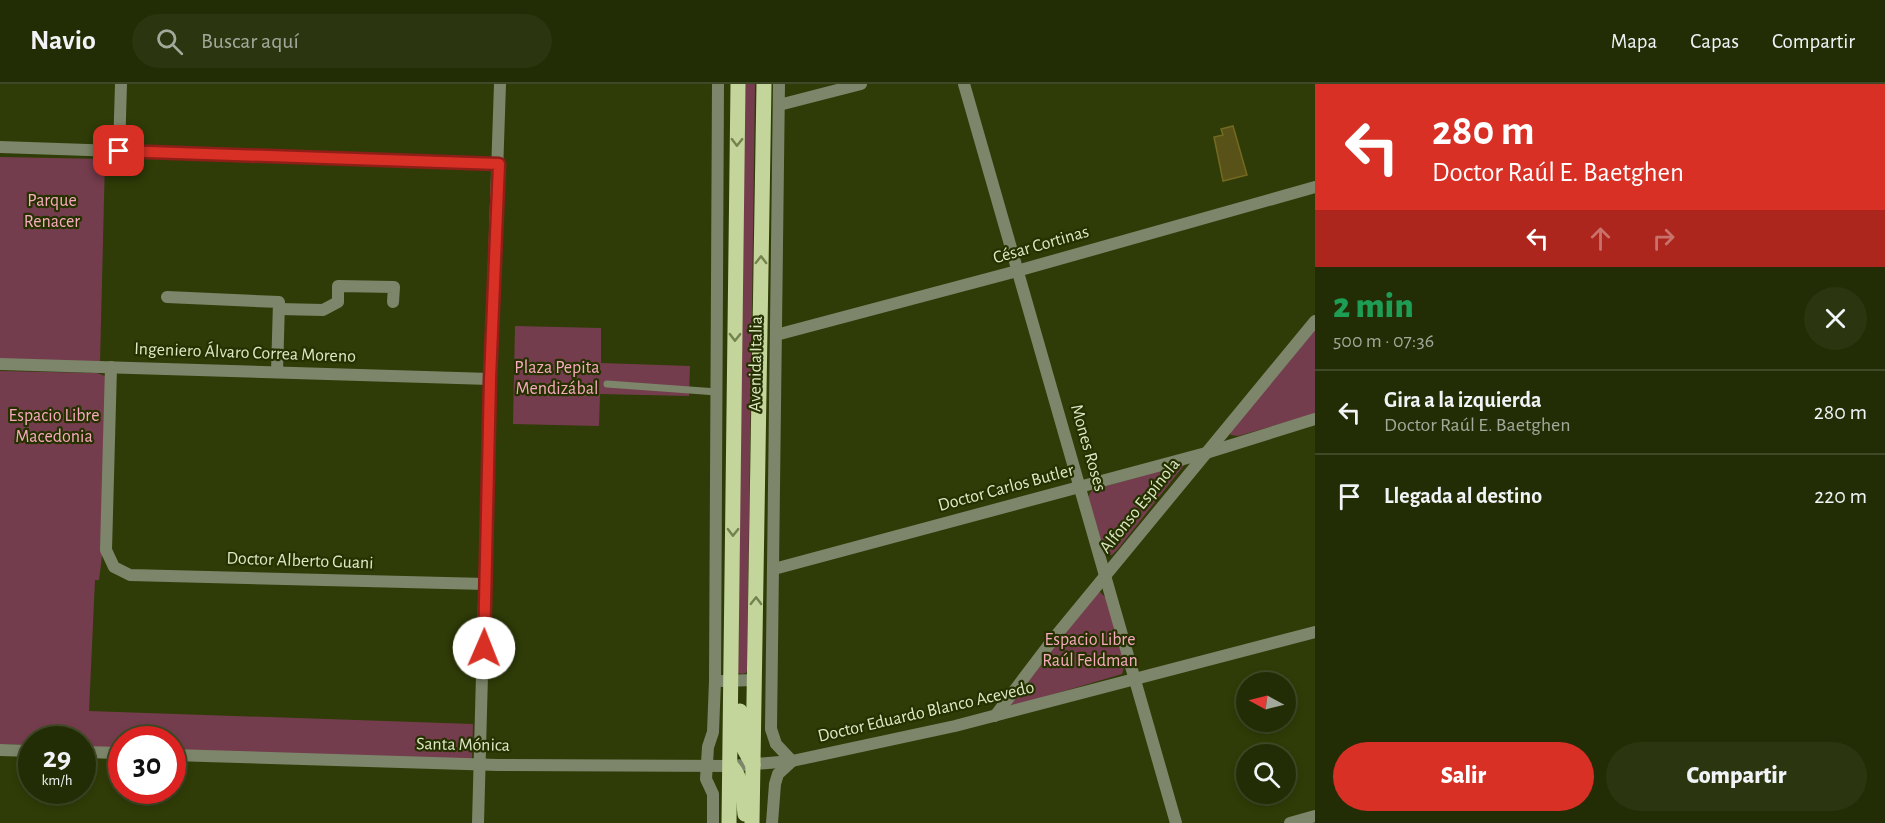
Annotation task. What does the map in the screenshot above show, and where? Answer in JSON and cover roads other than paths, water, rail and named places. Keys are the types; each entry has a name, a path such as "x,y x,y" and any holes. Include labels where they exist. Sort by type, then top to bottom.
{"main road":[{"name":"Avenida Italia","path":"729,823 738,84"},
{"name":"Avenida Italia","path":"752,823 764,84"},
{"path":"732,680 737,690 743,747 753,765"},
{"path":"731,765 738,773 740,780 747,823"}],"street":[{"path":"119,151 121,84"},
{"path":"478,823 500,84"},
{"path":"713,823 713,795 706,779 708,747 713,732 715,681 718,84"},
{"name":"Avenida Italia","path":"779,84 772,737 792,761"},
{"path":"779,105 861,84"},
{"name":"Mones Roses","path":"964,84 1176,823"},
{"path":"0,147 499,164"},
{"name":"César Cortinas","path":"776,335 1017,271 1315,187"},
{"path":"279,309 323,310 338,302 338,286 394,287 393,302"},
{"path":"167,297 279,302 276,372"},
{"name":"Alfonso Espínola","path":"995,716 1054,638 1315,321"},
{"name":"Ingeniero Álvaro Correa Moreno","path":"0,363 490,379"},
{"name":"Doctor Alberto Guani","path":"111,367 106,550 114,567 130,575 486,584"},
{"path":"717,393 735,394"},
{"name":"Doctor Carlos Butler","path":"774,569 1206,453 1315,419"},
{"path":"715,617 732,616"},
{"name":"Doctor Eduardo Blanco Acevedo","path":"753,765 792,761 995,716 1315,632"},
{"path":"755,644 773,644"},
{"name":"Avenida Italia","path":"754,744 773,678"},
{"path":"715,681 755,680"},
{"path":"0,750 18,751"},
{"name":"Santa Mónica","path":"186,755 481,764 753,765"},
{"path":"772,823 778,774 792,761"},
{"path":"1290,823 1315,816"}],"lane":[{"path":"607,384 717,393"}],"park label":[{"name":"Parque Renacer","path":"52,211"},
{"name":"Plaza Pepita Mendizábal","path":"557,378"},
{"name":"Espacio Libre Macedonia","path":"54,426"},
{"name":"Espacio Libre Raúl Feldman","path":"1090,650"}]}
